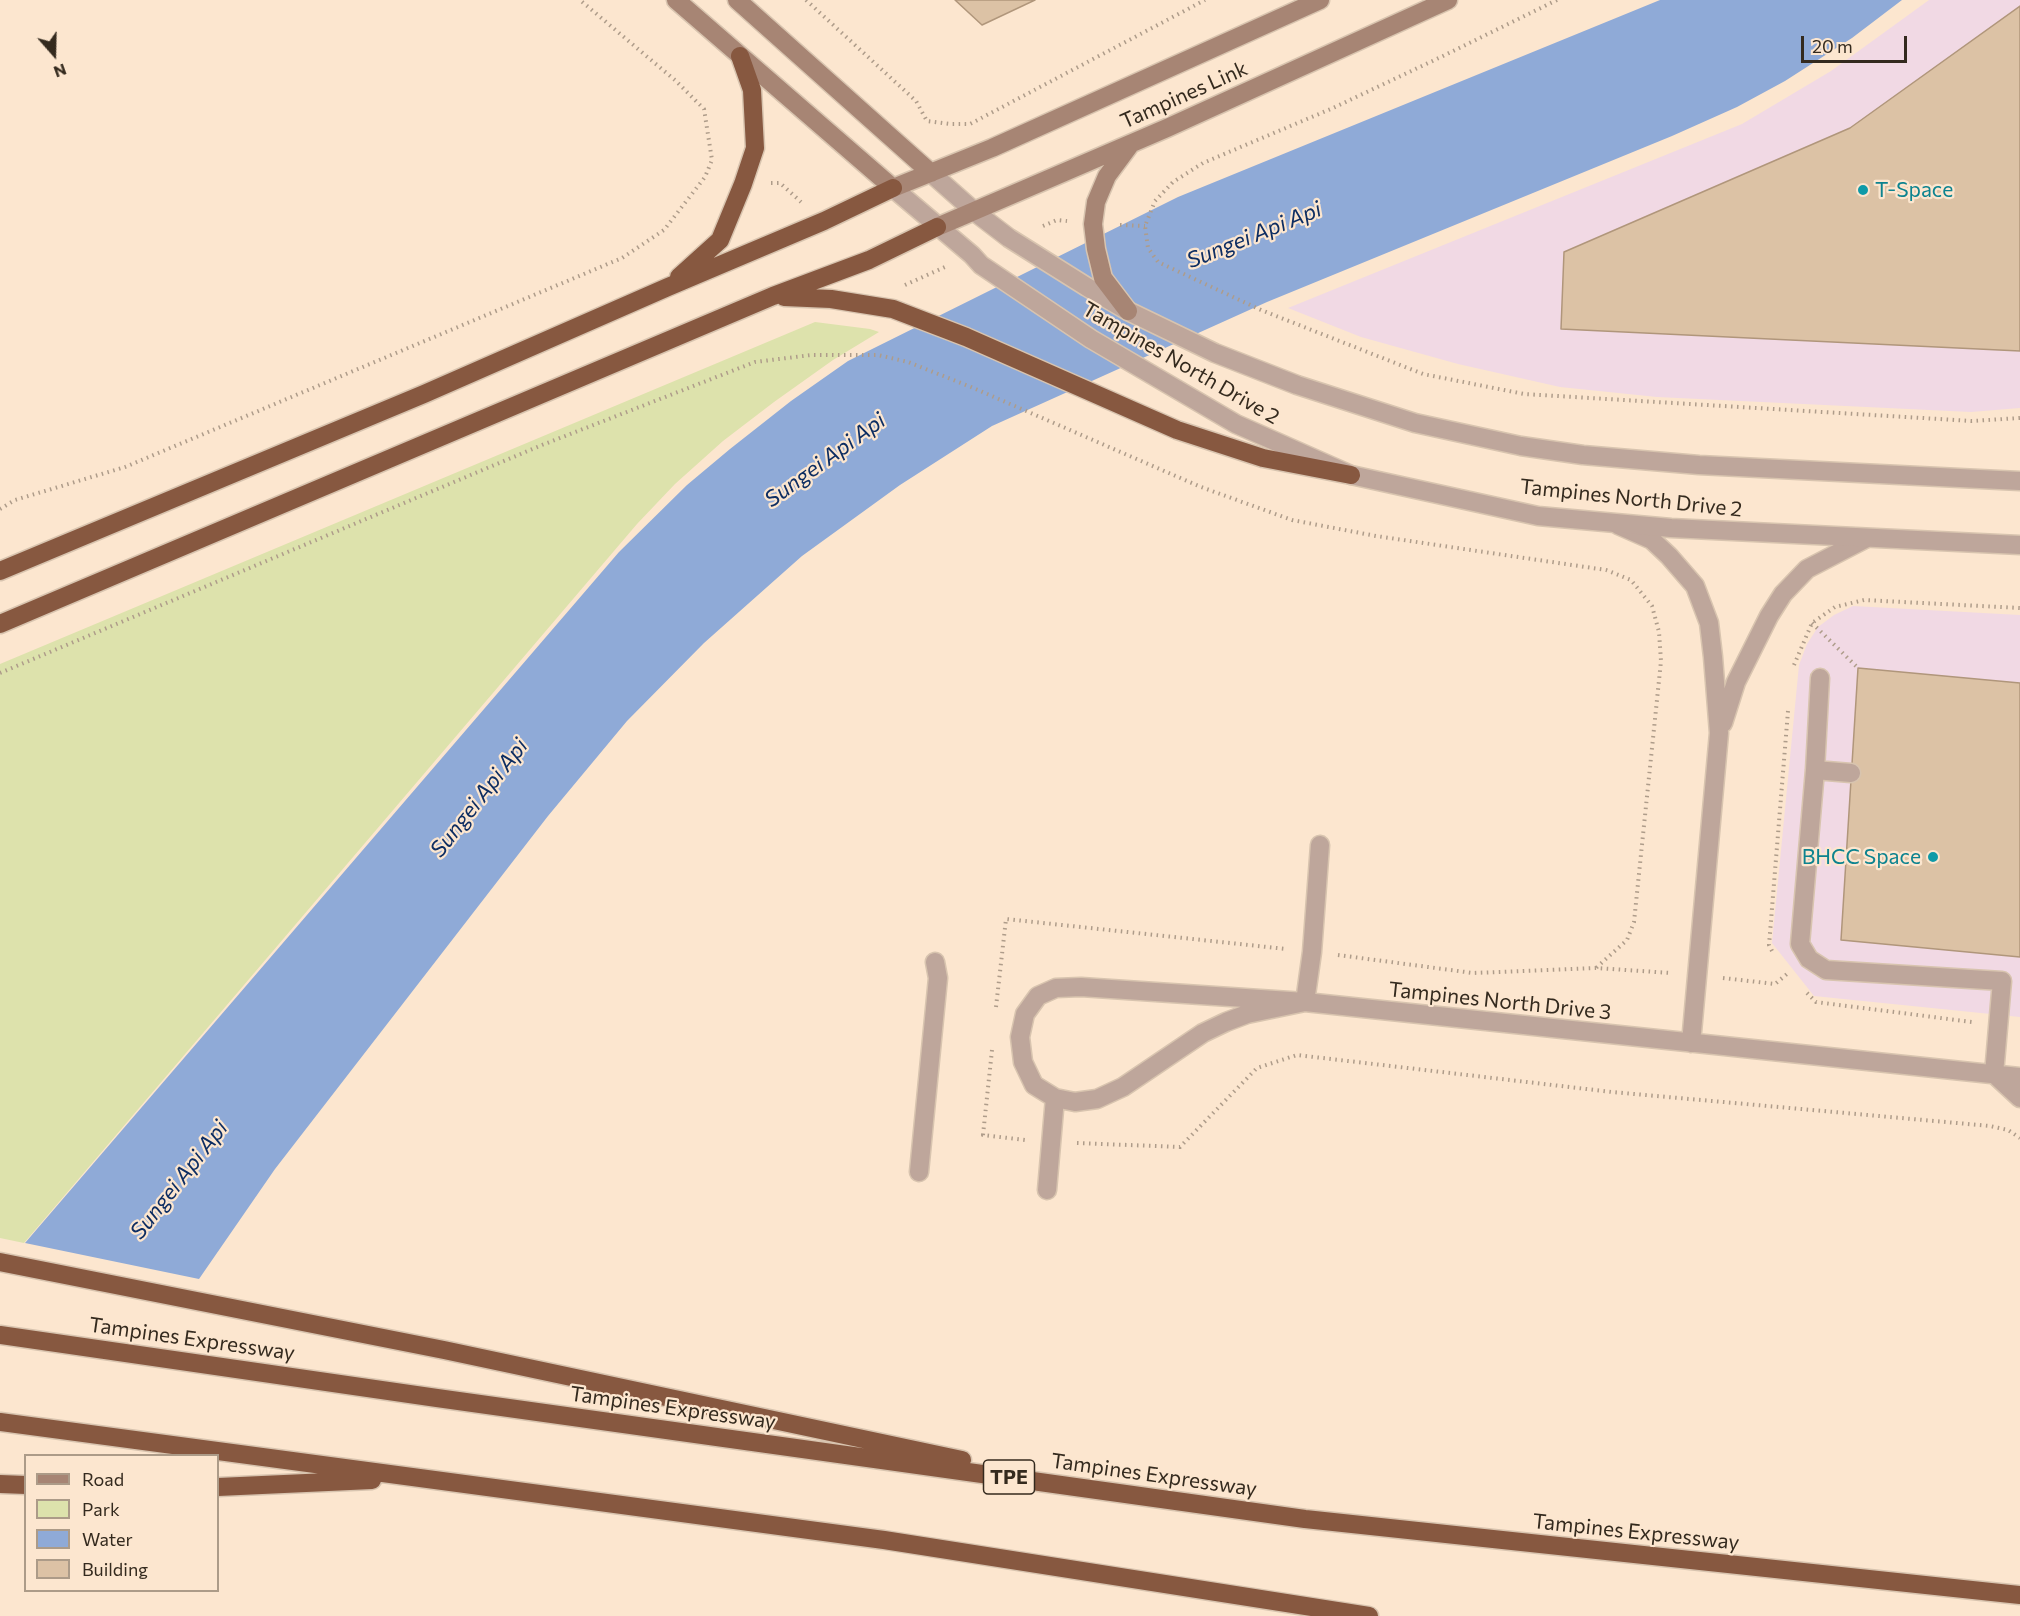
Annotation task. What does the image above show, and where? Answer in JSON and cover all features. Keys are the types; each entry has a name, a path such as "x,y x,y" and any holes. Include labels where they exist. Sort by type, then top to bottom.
{"highway":[{"path":"668,287 720,240 755,148 752,90 740,56"},
{"path":"0,571 424,394 893,189"},
{"path":"0,624 773,297 869,260 937,227"},
{"path":"773,297 831,298 893,309 966,337 1177,430 1263,458 1351,475"},
{"path":"0,1262 455,1353 1117,1492"},
{"name":"Tampines Expressway","path":"0,1335 1305,1520 2019,1595"},
{"path":"0,1422 884,1540 1369,1616"},
{"path":"219,1487 422,1478"},
{"path":"0,1484 24,1485"},
{"path":"1295,1604 1347,1616"}],"street":[{"name":"Tampines North Drive 2","path":"676,0 972,255 981,266 1057,318 1236,424 1351,475 1538,516 1671,528 1865,539 2020,544"},
{"name":"Tampines North Drive 2","path":"737,0 975,212 1009,238 1087,288 1128,310 1215,353 1296,385 1415,423 1521,446 1583,455 1699,465 2020,480"},
{"name":"Tampines Link","path":"893,189 1013,139 1320,0"},
{"name":"Tampines Link","path":"937,227 1131,143 1448,0"},
{"path":"1128,310 1103,278 1092,224 1096,202 1107,176 1131,143"},
{"path":"1615,523 1652,540 1669,556 1695,586 1708,623 1717,690 1719,733 1691,1043"},
{"path":"1719,733 1736,682 1769,616 1783,594 1807,569 1865,539"},
{"path":"1820,678 1815,770 1800,944 1809,959 1826,970 2002,981 1994,1074 2020,1098"},
{"path":"1815,770 1851,773"},
{"path":"1305,1002 1312,952 1320,845"},
{"path":"919,1172 938,978 935,962"},
{"name":"Tampines North Drive 3","path":"1305,1002 1247,1014 1226,1022 1203,1033 1123,1087 1097,1100 1075,1102 1055,1098 1034,1085 1023,1062 1020,1037 1025,1014 1038,996 1056,988 1081,987 1305,1002 2020,1077"},
{"path":"1047,1190 1055,1098"}],"path":[{"path":"0,509 15,500 125,467 622,258 664,230 705,177 712,160 704,109 676,81 580,0"},
{"path":"806,0 915,101 927,121 970,124 1205,0"},
{"path":"1557,0 1333,108 1203,162 1173,182 1155,201 1145,226 1148,248 1158,262 1261,310 1423,374 1524,394 1972,421 2020,418"},
{"path":"0,673 574,433 755,362 811,355 878,355 908,362 1049,420 1201,487 1292,520 1410,542 1606,570 1631,580 1653,606 1659,632 1661,661 1634,922 1627,940 1596,968"},
{"path":"1812,623 1858,668"},
{"path":"1052,1142 1180,1147 1257,1068 1297,1055 1612,1092 1990,1126 2008,1130 2020,1138"}],"shaded area":[{"path":"1929,0 2020,0 2020,408 1971,412 1657,397 1560,387 1458,364 1361,337 1288,308 1742,124 1831,71"},
{"path":"1853,606 2020,615 2020,1017 1814,996 1772,943 1799,665 1807,644 1818,627 1834,615"}],"green space":[{"path":"815,322 879,332 833,360 774,402 723,441 675,484 637,524 24,1243 0,1238 0,664"}],"water":[{"name":"Sungei Api Api","path":"1660,0 1902,0 1852,38 1785,81 1737,107 1672,136 1267,302 992,426 900,485 802,556 704,643 627,721 548,816 275,1169 199,1279 25,1243 619,552 687,485 791,401 848,361 1178,197"}],"building":[{"path":"955,0 1035,0 982,25"},
{"name":"T-Space","path":"2020,6 2020,351 1561,329 1564,252 1850,128"},
{"name":"BHCC Space","path":"1858,668 2020,683 2020,957 1841,940"}],"place":[{"name":"T-Space","path":"1863,190"},
{"name":"BHCC Space","path":"1933,857"}]}
